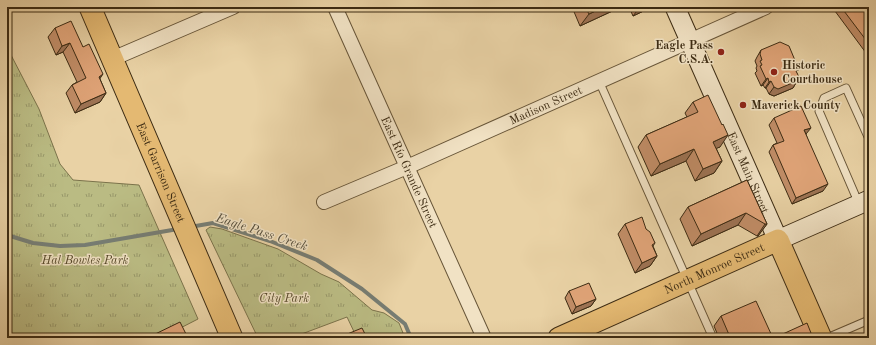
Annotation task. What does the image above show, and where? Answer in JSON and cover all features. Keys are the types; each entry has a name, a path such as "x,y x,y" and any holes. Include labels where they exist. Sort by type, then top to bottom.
{"main road":[{"name":"East Garrison Street","path":"90,7 232,338"},
{"name":"East Main Street","path":"675,7 821,338"},
{"name":"North Monroe Street","path":"559,338 864,202"}],"street":[{"path":"112,59 233,7"},
{"name":"East Río Grande Street","path":"335,7 484,338"},
{"name":"Madison Street","path":"324,202 690,42 766,7"}],"lane":[{"path":"599,81 713,338"},
{"path":"864,202 819,111 824,98 846,88 869,139"},
{"path":"827,338 869,320"}],"green space":[{"name":"Hal Bowles Park","path":"7,50 39,109 60,164 73,180 139,185 198,319 161,338 7,338"},
{"name":"City Park","path":"210,227 222,229 278,249 321,274 339,282 372,310 384,313 399,323 405,338 357,338 347,317 291,338 258,338 206,230"}],"building":[{"path":"585,7 604,7 589,14"},
{"path":"841,7 869,7 869,44"},
{"path":"71,21 83,47 89,44 103,74 99,77 106,93 81,104 72,85 86,78 70,43 62,46 55,28"},
{"name":"Historic Courthouse","path":"780,42 789,46 799,70 796,71 799,77 797,81 778,89 774,87 771,81 769,82 768,78 766,79 760,66 762,65 760,61 762,60 760,54 761,50"},
{"path":"708,95 728,135 713,142 722,161 703,169 694,149 660,164 646,135 698,112 693,102"},
{"path":"801,106 811,128 804,130 828,184 796,198 773,145 784,141 774,118"},
{"path":"747,180 767,224 746,213 701,234 688,207"},
{"path":"642,217 646,229 650,232 655,243 652,245 657,256 642,263 625,224"},
{"path":"589,283 596,299 576,307 569,291"},
{"path":"756,301 772,336 767,338 736,338 735,335 730,337 721,316"},
{"path":"180,322 188,338 147,338"},
{"path":"807,323 813,338 774,338"},
{"path":"362,328 367,338 340,338 340,337"}],"waterway":[{"name":"Eagle Pass Creek","path":"190,227 213,223 270,241 317,260 362,289 405,324 411,338"},
{"name":"Eagle Pass Creek","path":"7,235 33,243 60,246 85,245 178,229"}],"place":[{"name":"Eagle Pass C.S.A.","path":"721,52"},
{"name":"Historic Courthouse","path":"774,72"},
{"name":"Maverick County","path":"743,105"}]}
